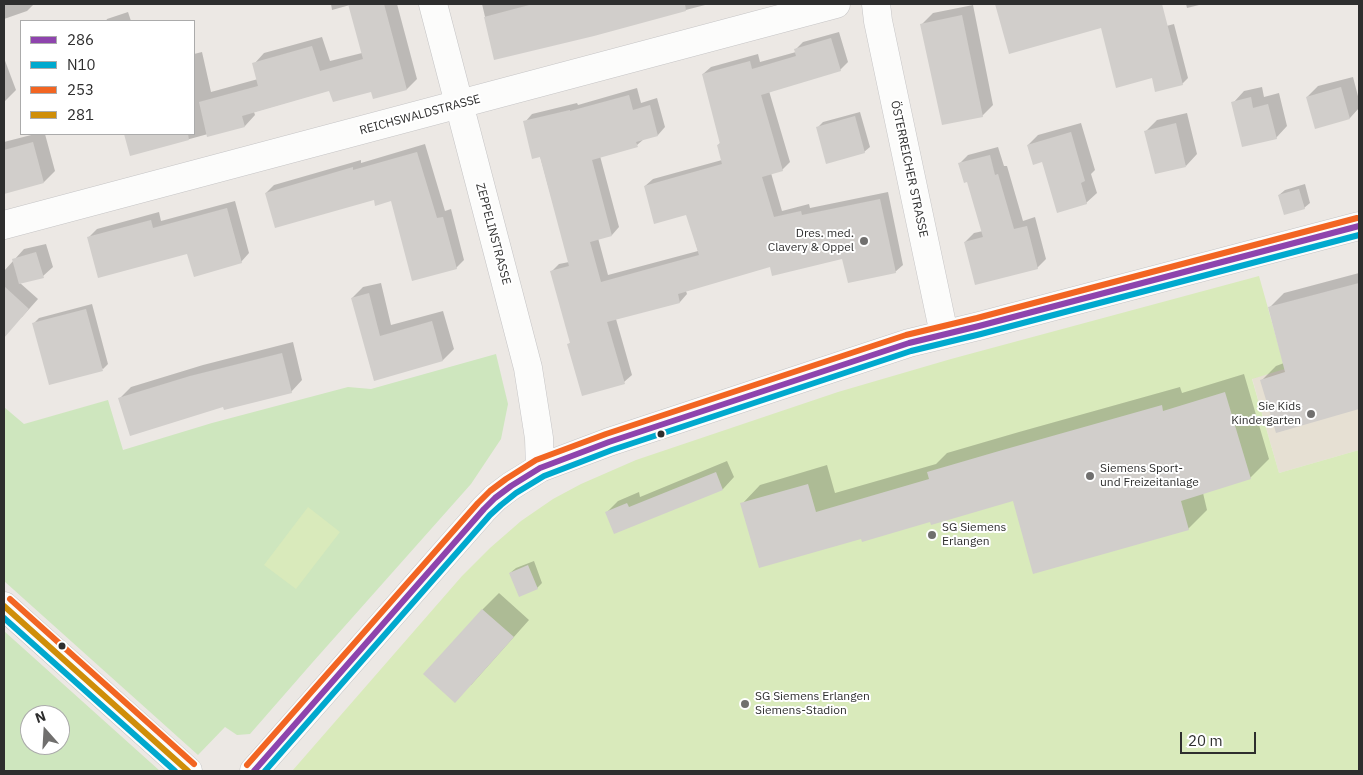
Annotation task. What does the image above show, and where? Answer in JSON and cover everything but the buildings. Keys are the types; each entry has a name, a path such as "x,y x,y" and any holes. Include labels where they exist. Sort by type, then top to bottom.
{"street":[{"name":"ZEPPELINSTRASSE","path":"433,4 528,368 539,438 540,468"},
{"name":"REICHSWALDSTRASSE","path":"4,226 836,4"},
{"name":"ÖSTERREICHER STRASSE","path":"876,4 944,334"},
{"path":"254,771 484,509 511,486 540,468 609,442 909,343 1359,226"},
{"path":"4,606 188,771"}],"shaded area":[{"name":"Sie Kids Kindergarten","path":"1359,309 1359,450 1279,473 1252,378 1284,369 1275,332"}],"green space":[{"name":"SG Siemens Erlangen","path":"1259,276 1285,369 1252,379 1279,473 1359,450 1359,771 293,770 462,576 490,548 521,521 553,499 581,484 636,460 838,392 951,359"},
{"path":"496,354 508,404 501,439 471,484 250,734 237,735 225,727 198,755 4,581 4,407 24,424 108,400 123,450 212,423 348,387 371,389"},
{"path":"308,507 340,532 296,589 264,565"},
{"path":"4,631 160,771 4,771"}],"transit line":[{"name":"253","path":"247,765 478,503 506,479 536,460 606,434 906,335 1357,218"},
{"name":"286","path":"254,771 484,509 511,486 540,468 609,442 909,343 1359,226"},
{"name":"N10","path":"265,771 490,515 516,493 544,476 612,450 911,351 1359,235"},
{"name":"253","path":"10,599 194,764"},
{"name":"281","path":"4,606 188,771"},
{"name":"N10","path":"4,618 175,771"}],"place":[{"name":"Dres. med. Clavery & Oppel","path":"864,241"},
{"name":"Sie Kids Kindergarten","path":"1311,414"},
{"name":"Siemens Sport- und Freizeitanlage","path":"1090,476"},
{"name":"SG Siemens Erlangen","path":"932,535"},
{"name":"SG Siemens Erlangen Siemens-Stadion","path":"745,704"}]}
